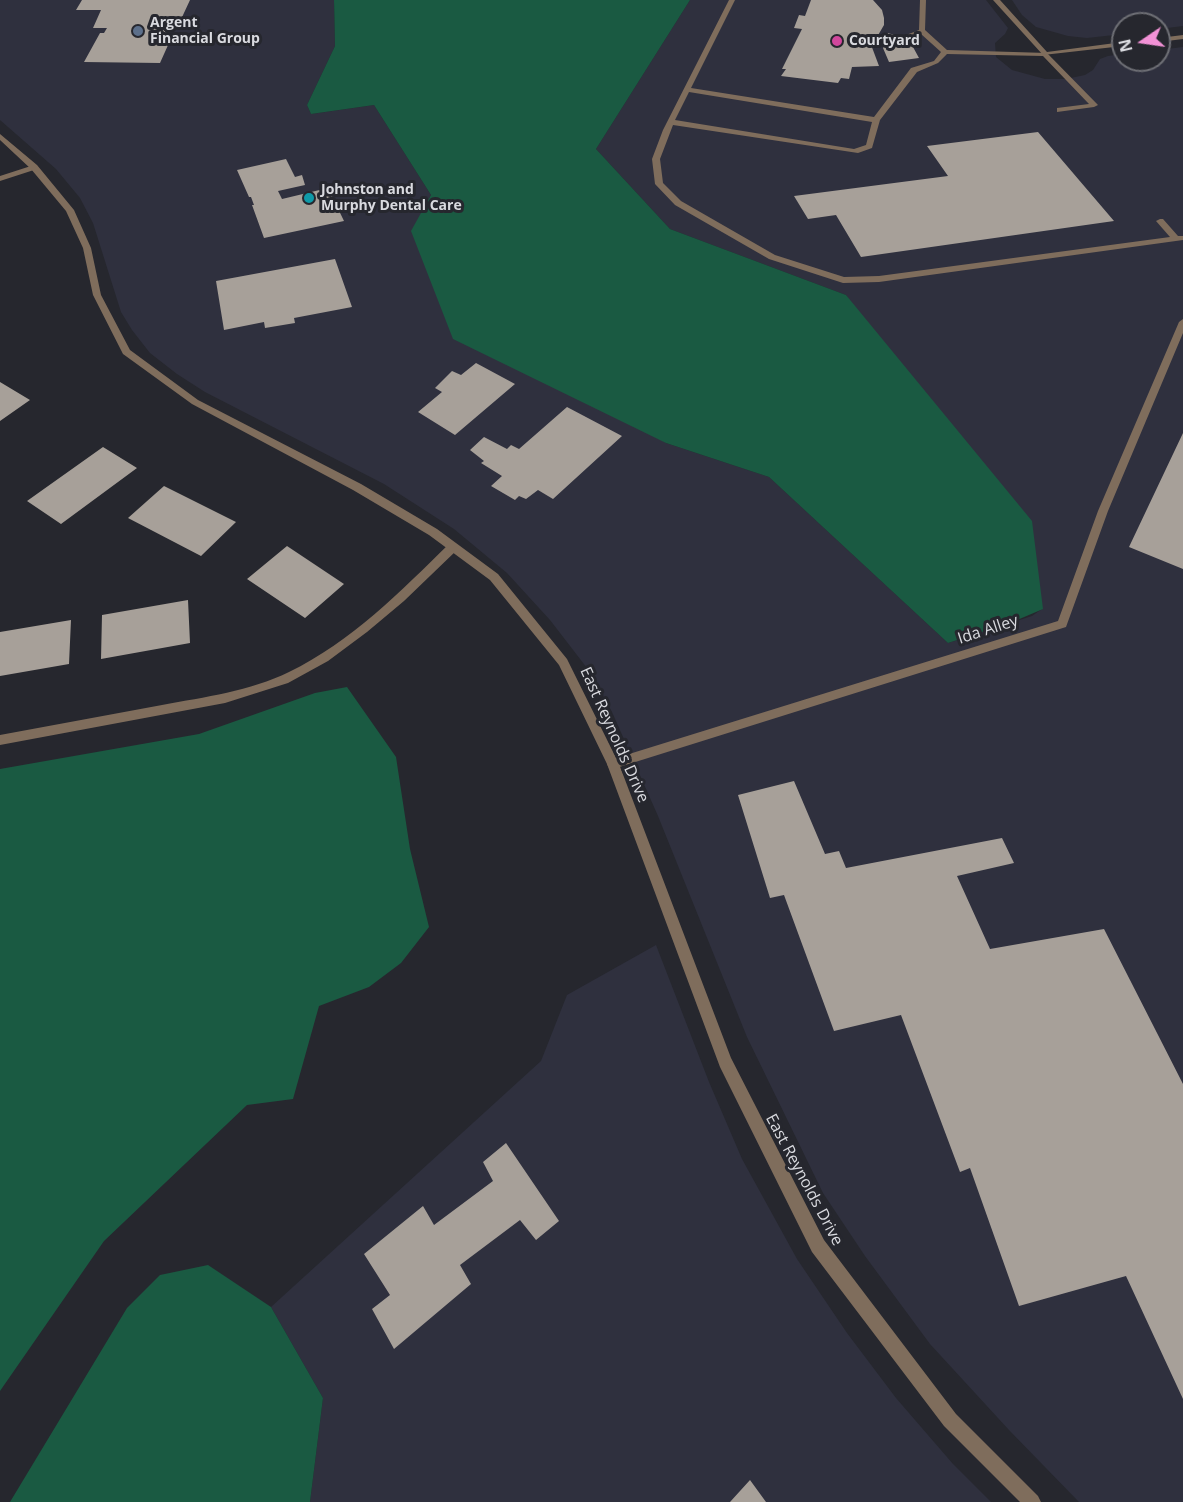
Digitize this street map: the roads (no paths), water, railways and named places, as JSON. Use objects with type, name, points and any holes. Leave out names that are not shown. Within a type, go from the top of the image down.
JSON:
[{"type":"street","points":[[732,0],[671,122],[656,159],[659,184],[678,203],[772,256],[843,280],[879,279],[1179,238]]},
{"type":"street","points":[[923,0],[922,31],[945,52],[1045,54],[1111,46]]},
{"type":"street","points":[[996,0],[1094,105],[1060,110]]},
{"type":"street","points":[[904,37],[922,31]]},
{"type":"street","points":[[671,122],[855,151],[869,146],[876,120],[911,68],[936,62],[945,52]]},
{"type":"street","points":[[688,90],[876,120]]},
{"type":"street","name":"East Reynolds Drive","points":[[0,136],[34,167],[70,210],[87,248],[97,295],[126,352],[195,402],[357,487],[433,532],[494,577],[563,662],[613,764],[724,1062],[818,1246],[950,1420],[1032,1502]]},
{"type":"street","points":[[0,179],[34,167]]},
{"type":"street","points":[[1160,221],[1179,238]]},
{"type":"street","name":"Ida Alley","points":[[613,764],[1062,624],[1103,511],[1183,322]]},
{"type":"street","points":[[0,740],[225,698],[259,689],[302,671],[346,643],[394,604],[453,547]]},
{"type":"place","name":"Argent Financial Group","points":[[138,31]]},
{"type":"place","name":"Courtyard","points":[[837,41]]},
{"type":"place","name":"Johnston and Murphy Dental Care","points":[[309,198]]}]
